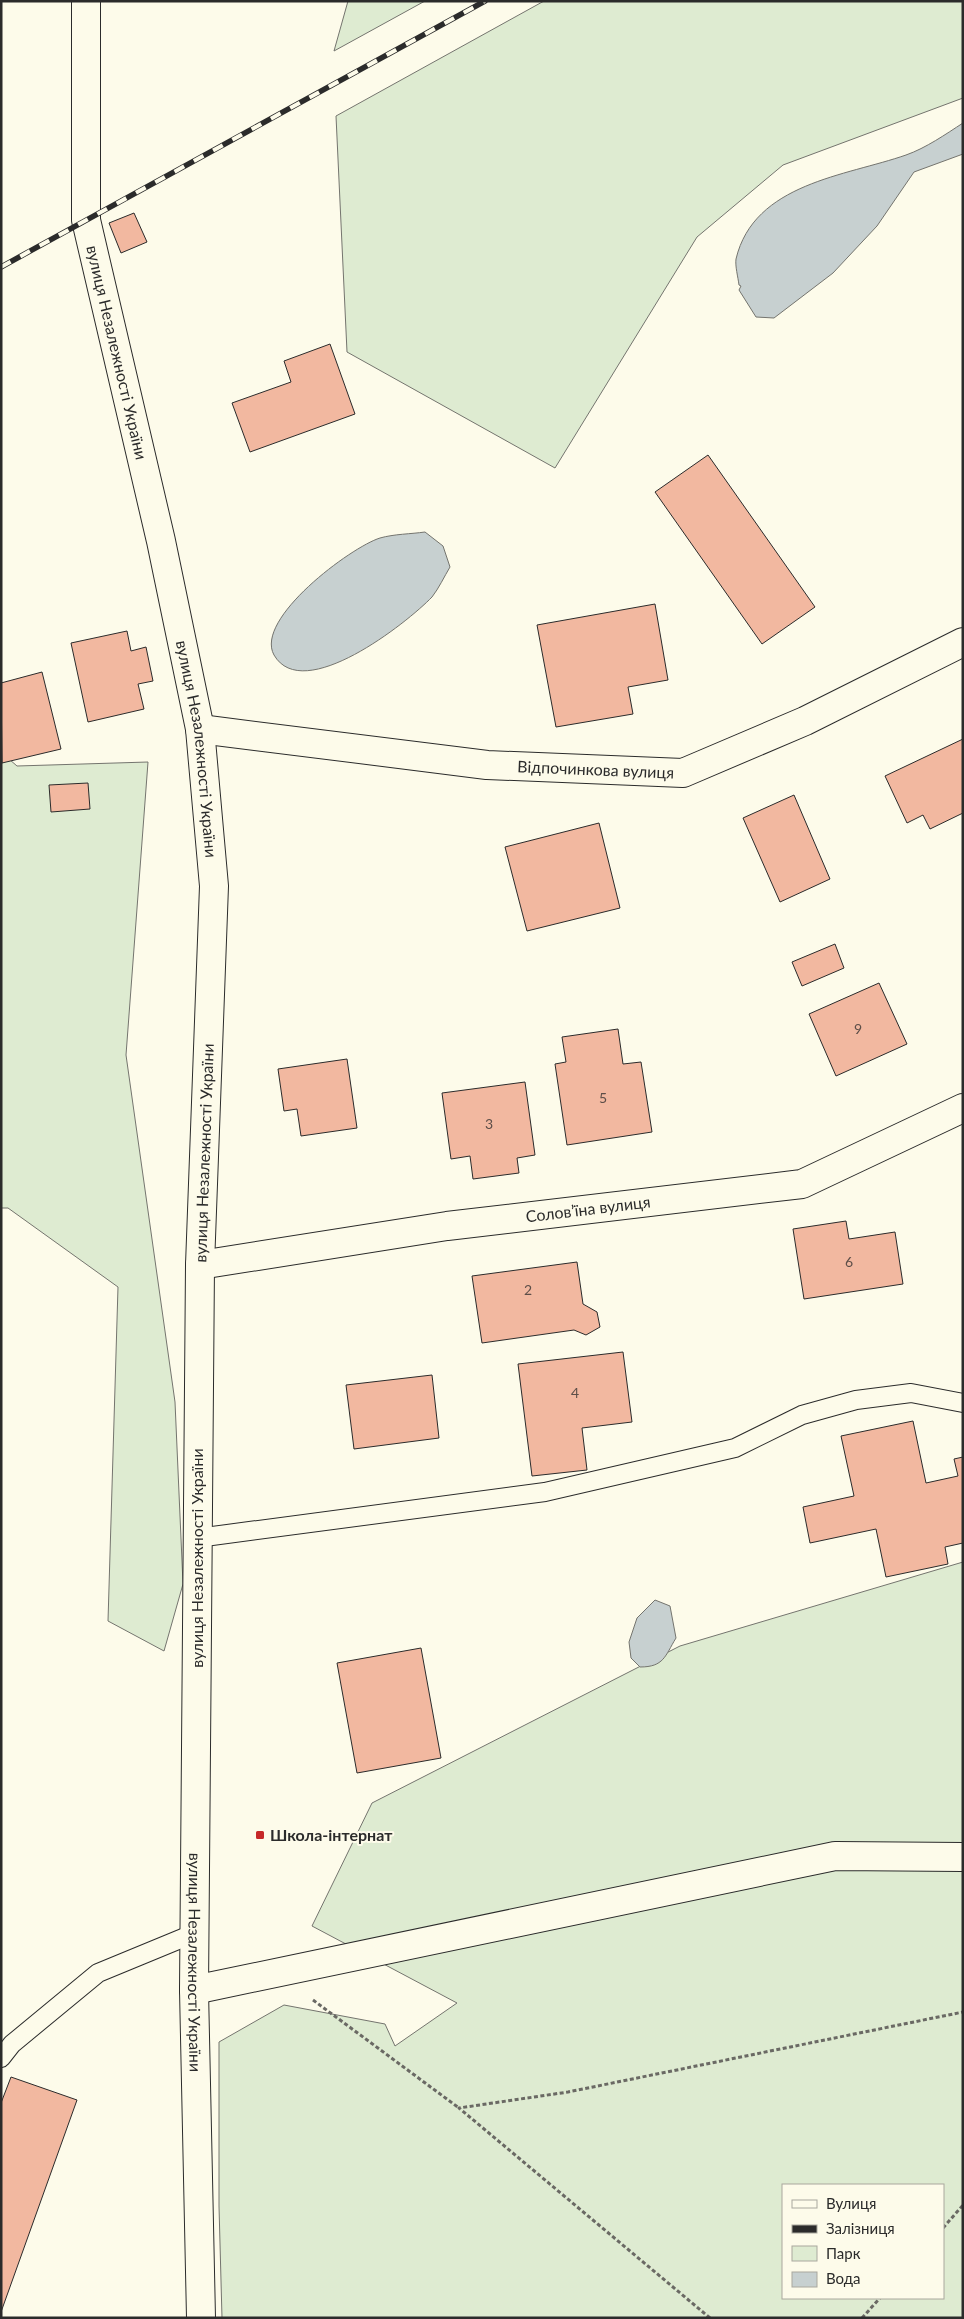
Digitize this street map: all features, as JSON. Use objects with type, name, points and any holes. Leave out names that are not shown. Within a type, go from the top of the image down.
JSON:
[{"type":"street","name":"вулиця Незалежності України","points":[[86,1],[86,220],[161,542],[200,729],[214,886],[200,1265],[194,1990],[201,2318]]},
{"type":"street","name":"Відпочинкова вулиця","points":[[200,729],[487,765],[683,773],[805,721],[963,642]]},
{"type":"street","name":"Соловʼїна вулиця","points":[[200,1265],[447,1226],[802,1184],[963,1108]]},
{"type":"street","points":[[194,1990],[835,1856],[963,1857]]},
{"type":"lane","points":[[198,1538],[545,1492],[735,1448],[802,1415],[856,1400],[911,1393],[963,1403]]},
{"type":"lane","points":[[1,2058],[12,2044],[98,1973],[195,1933]]},
{"type":"path","points":[[277,1974],[459,2108],[710,2318]]},
{"type":"path","points":[[459,2108],[568,2092],[963,2012]]},
{"type":"path","points":[[944,2227],[963,2205]]},
{"type":"path","points":[[862,2318],[879,2299]]},
{"type":"green space","points":[[348,1],[425,1],[334,51]]},
{"type":"green space","points":[[544,1],[963,1],[963,98],[783,165],[697,237],[555,468],[347,352],[336,116]]},
{"type":"green space","points":[[1,752],[17,766],[148,762],[126,1055],[175,1402],[183,1584],[164,1651],[108,1621],[118,1287],[8,1208],[1,1208]]},
{"type":"green space","points":[[963,1562],[963,2318],[222,2318],[219,2206],[219,2042],[284,2005],[385,2024],[395,2046],[457,2003],[312,1926],[372,1803],[680,1646]]},
{"type":"water","points":[[963,123],[963,154],[914,172],[877,226],[833,273],[774,318],[756,317],[739,290],[741,286],[739,285],[736,259],[746,234],[762,214],[782,198],[805,186],[906,155],[921,149]]},
{"type":"water","points":[[425,532],[443,546],[450,567],[432,597],[401,624],[379,640],[354,654],[330,665],[307,671],[288,668],[274,655],[272,640],[278,623],[291,605],[328,569],[366,544],[380,538]]},
{"type":"water","points":[[655,1600],[670,1606],[676,1638],[659,1663],[640,1667],[631,1658],[629,1642],[637,1618]]},
{"type":"building","points":[[134,213],[147,242],[121,253],[109,223]]},
{"type":"building","points":[[330,344],[355,414],[250,452],[232,403],[291,382],[284,361]]},
{"type":"building","points":[[708,455],[815,607],[762,644],[655,492]]},
{"type":"building","points":[[655,604],[668,680],[628,687],[633,714],[556,727],[537,625]]},
{"type":"building","points":[[127,631],[131,651],[146,647],[153,681],[138,684],[144,709],[88,722],[71,643]]},
{"type":"building","points":[[42,672],[61,749],[2,763],[1,683]]},
{"type":"building","points":[[963,739],[963,813],[930,829],[923,815],[907,823],[885,776]]},
{"type":"building","points":[[88,783],[90,809],[51,812],[49,785]]},
{"type":"building","points":[[794,795],[830,879],[780,902],[743,818]]},
{"type":"building","points":[[599,823],[620,908],[527,931],[505,847]]},
{"type":"building","points":[[835,944],[844,968],[802,986],[792,962]]},
{"type":"building","points":[[879,983],[907,1044],[836,1076],[809,1014]]},
{"type":"building","points":[[618,1029],[623,1064],[641,1062],[652,1132],[567,1145],[555,1064],[566,1062],[562,1037]]},
{"type":"building","points":[[347,1059],[357,1128],[301,1136],[297,1109],[284,1111],[278,1069]]},
{"type":"building","points":[[525,1082],[535,1155],[517,1158],[519,1173],[473,1179],[470,1156],[451,1159],[442,1093]]},
{"type":"building","points":[[846,1221],[849,1239],[895,1232],[903,1284],[804,1299],[793,1229]]},
{"type":"building","points":[[577,1262],[583,1304],[597,1312],[600,1327],[586,1335],[574,1330],[482,1343],[472,1276]]},
{"type":"building","points":[[623,1352],[632,1422],[582,1428],[587,1470],[532,1476],[518,1364]]},
{"type":"building","points":[[432,1375],[439,1438],[354,1449],[346,1385]]},
{"type":"building","points":[[913,1421],[926,1483],[958,1476],[954,1459],[963,1457],[963,1543],[945,1547],[948,1564],[886,1577],[876,1529],[810,1543],[803,1507],[854,1496],[841,1436]]},
{"type":"building","points":[[421,1648],[441,1758],[357,1773],[337,1663]]},
{"type":"building","points":[[11,2077],[77,2100],[1,2312],[1,2103]]},
{"type":"railway","points":[[1,267],[485,1]]},
{"type":"place","name":"Школа-інтернат","points":[[260,1835]]}]
